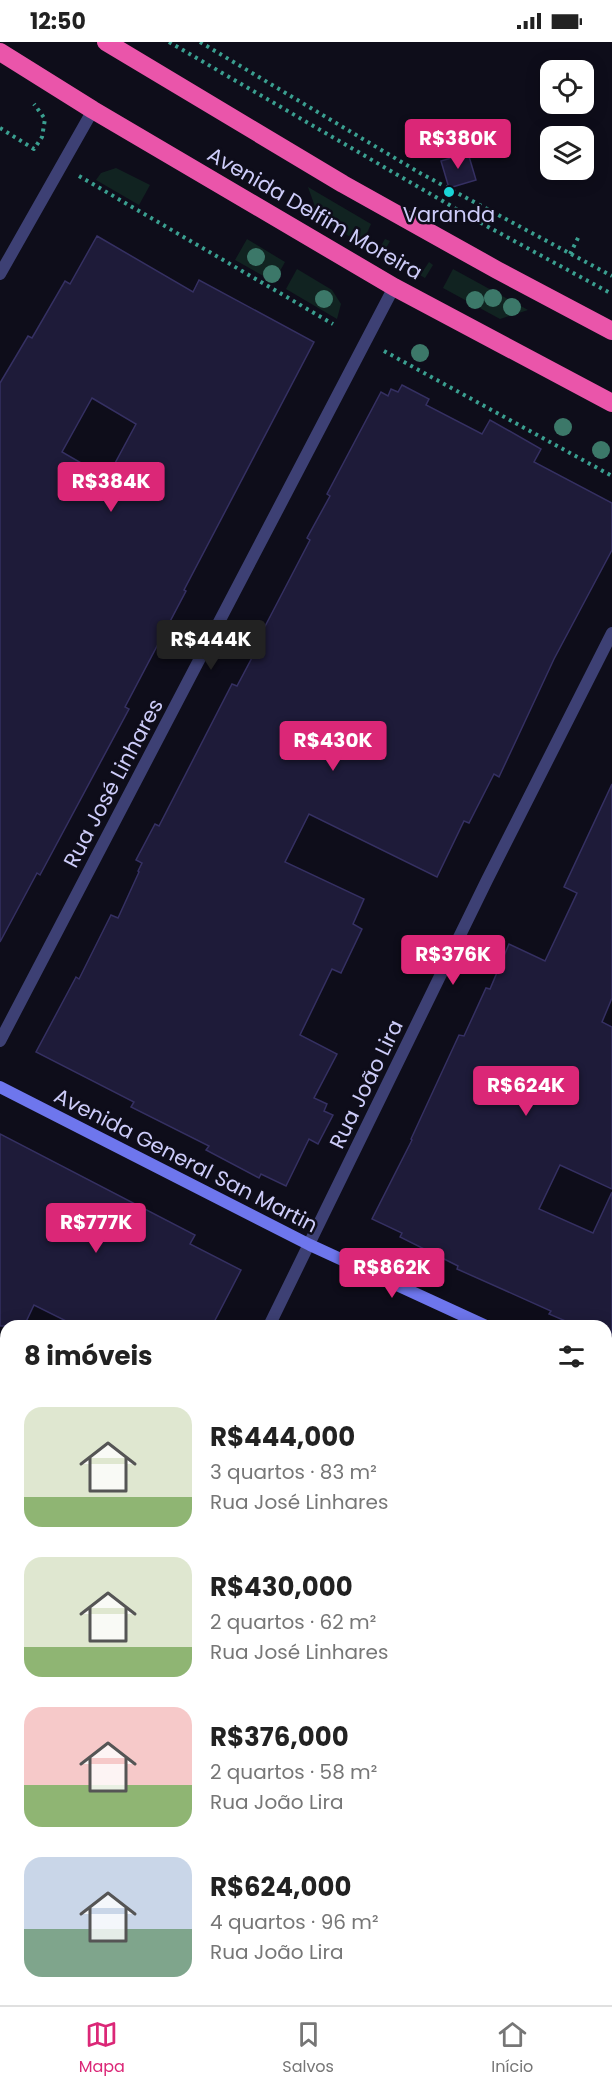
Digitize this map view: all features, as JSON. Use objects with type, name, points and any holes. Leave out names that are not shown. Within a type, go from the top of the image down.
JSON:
[{"type":"highway","name":"Avenida Delfim Moreira","points":[[106,42],[343,184],[612,331]]},
{"type":"highway","name":"Avenida Delfim Moreira","points":[[0,52],[93,110],[394,286],[612,403]]},
{"type":"main road","name":"Avenida General San Martin","points":[[0,1087],[310,1245],[473,1320]]},
{"type":"street","points":[[0,274],[93,110]]},
{"type":"street","name":"Rua José Linhares","points":[[0,1041],[394,286]]},
{"type":"street","name":"Rua João Lira","points":[[272,1320],[487,880],[612,633]]},
{"type":"path","points":[[169,42],[470,217],[612,294]]},
{"type":"path","points":[[200,42],[420,173],[612,276]]},
{"type":"path","points":[[0,128],[34,149],[42,137],[45,119],[34,104],[25,99]]},
{"type":"path","points":[[78,175],[333,324]]},
{"type":"path","points":[[570,254],[580,234]]},
{"type":"path","points":[[384,351],[612,476]]},
{"type":"green space","points":[[116,168],[150,185],[139,205],[96,180],[101,173]]},
{"type":"green space","points":[[308,187],[371,224],[362,244],[319,218]]},
{"type":"green space","points":[[247,239],[285,262],[274,282],[235,260]]},
{"type":"green space","points":[[385,239],[390,241],[385,250],[423,271],[429,262],[433,265],[425,278],[378,251]]},
{"type":"green space","points":[[297,269],[332,290],[341,304],[337,319],[286,289]]},
{"type":"green space","points":[[453,269],[528,310],[500,319],[443,288]]},
{"type":"building","points":[[468,153],[476,180],[449,188],[441,161]]},
{"type":"building","points":[[97,236],[193,292],[199,280],[314,342],[125,707],[129,709],[40,875],[37,873],[0,942],[0,383],[28,336],[32,338],[65,281],[70,284]],"holes":[[[92,398],[136,424],[107,478],[62,452]]]},
{"type":"building","points":[[402,385],[429,399],[426,405],[482,434],[490,420],[541,449],[534,462],[612,503],[612,550],[554,659],[499,777],[494,774],[469,823],[464,821],[437,877],[309,814],[285,862],[364,899],[353,924],[362,929],[341,973],[332,969],[300,1035],[337,1054],[314,1098],[327,1104],[324,1111],[333,1115],[318,1144],[309,1139],[286,1186],[261,1174],[259,1178],[206,1150],[209,1146],[131,1107],[134,1102],[36,1052],[76,977],[79,979],[111,915],[118,918],[142,863],[136,860],[155,824],[159,826],[232,684],[237,686],[264,635],[261,634],[330,496],[327,494],[381,392],[388,396],[391,389],[398,392]]},
{"type":"building","points":[[612,784],[612,998],[602,1022],[612,1027],[612,1189],[560,1165],[539,1209],[593,1233],[612,1192],[612,1320],[563,1320],[549,1314],[551,1311],[457,1269],[458,1266],[400,1237],[402,1233],[372,1219],[412,1140],[459,1035],[464,1036],[486,988],[490,989],[509,944],[545,961],[577,893],[564,887]]},
{"type":"building","points":[[0,1134],[195,1235],[190,1244],[241,1270],[215,1320],[64,1320],[34,1305],[27,1320],[0,1320]]},
{"type":"place","name":"Varanda","points":[[449,192]]}]
